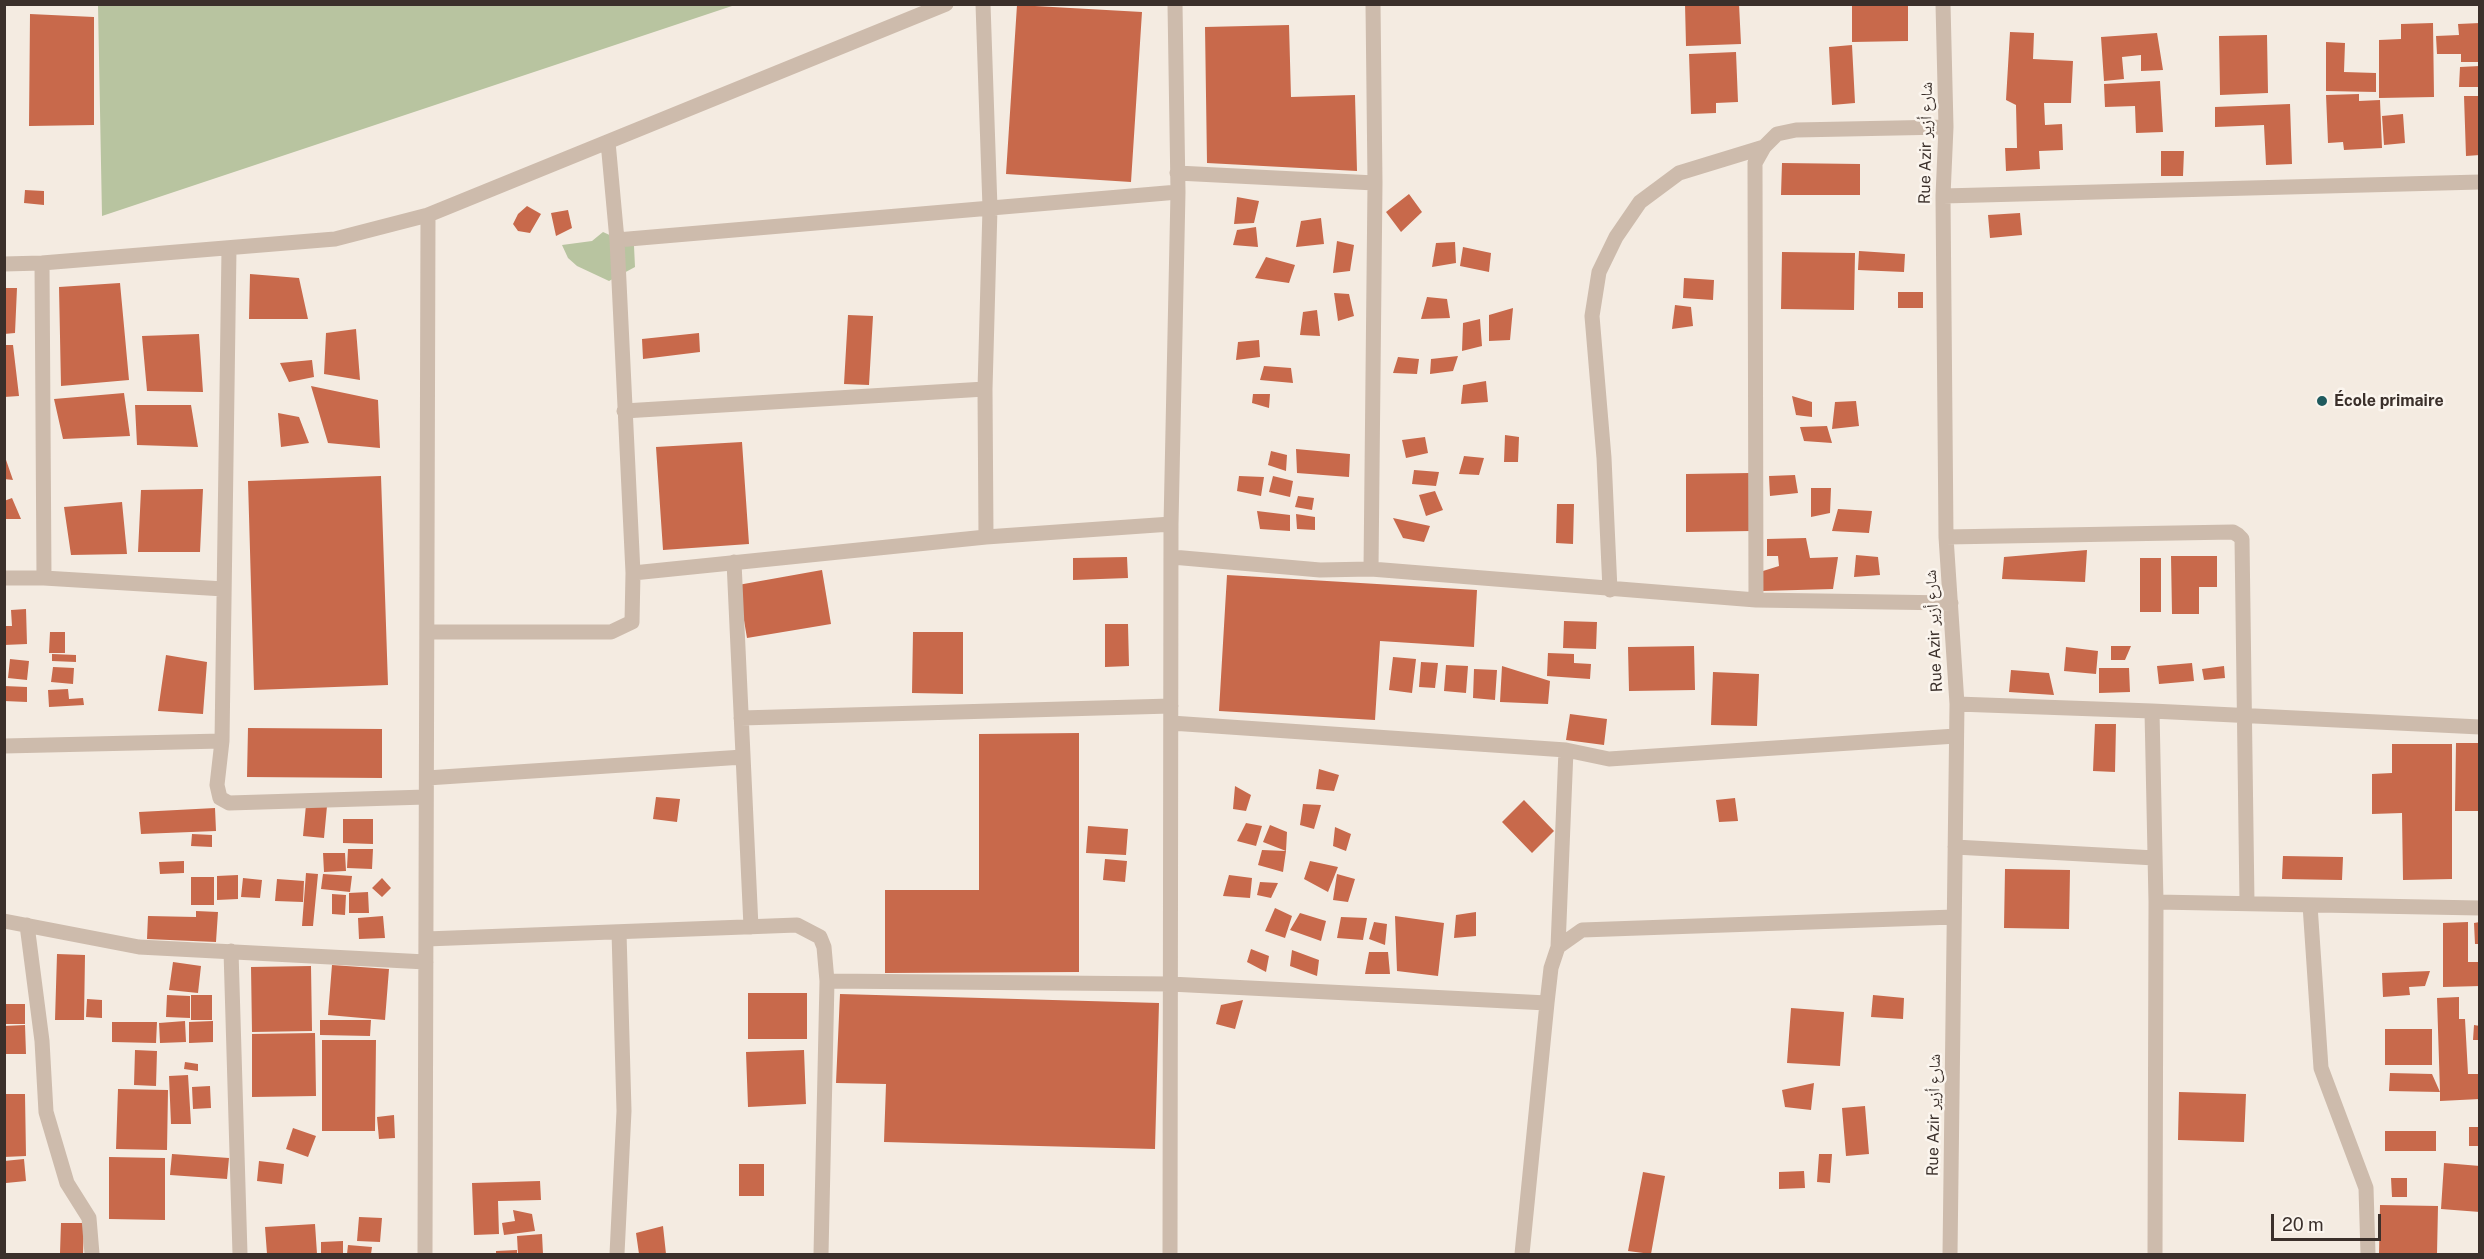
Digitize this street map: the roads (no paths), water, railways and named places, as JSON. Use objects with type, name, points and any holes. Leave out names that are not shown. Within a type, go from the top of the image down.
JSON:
[{"type":"street","points":[[4,264],[229,249],[335,239],[428,215],[946,4]]},
{"type":"street","points":[[983,4],[990,208],[985,389],[986,537]]},
{"type":"street","points":[[1170,1254],[1172,524],[1178,192],[1176,4]]},
{"type":"street","points":[[1371,569],[1375,183],[1373,4]]},
{"type":"street","name":"Rue Azir شارع أزير","points":[[1943,4],[1946,127],[1943,196],[1946,537],[1957,704],[1950,1254]]},
{"type":"street","points":[[1756,600],[1755,163],[1764,147],[1776,134],[1796,130],[1946,127]]},
{"type":"street","points":[[427,632],[611,632],[632,622],[633,573],[617,240],[608,142]]},
{"type":"street","points":[[1610,590],[1604,458],[1592,315],[1599,272],[1616,237],[1640,202],[1679,173],[1764,147]]},
{"type":"street","points":[[1178,174],[1375,183]]},
{"type":"street","points":[[1943,196],[2480,182]]},
{"type":"street","points":[[617,240],[1178,192]]},
{"type":"street","points":[[425,1254],[428,215]]},
{"type":"street","points":[[229,249],[222,741],[217,785],[220,798],[229,803],[426,797]]},
{"type":"street","points":[[42,263],[45,578]]},
{"type":"street","points":[[624,411],[985,389]]},
{"type":"street","points":[[633,573],[986,537],[1172,524]]},
{"type":"street","points":[[1946,537],[2233,532],[2242,539],[2247,903]]},
{"type":"street","points":[[1172,557],[1320,570],[1371,569],[1756,600],[1951,603]]},
{"type":"street","points":[[734,562],[751,927]]},
{"type":"street","points":[[4,578],[45,578],[225,589]]},
{"type":"street","points":[[1957,704],[2480,727]]},
{"type":"street","points":[[741,718],[1171,706]]},
{"type":"street","points":[[2152,711],[2156,902],[2155,1254]]},
{"type":"street","points":[[1171,723],[1566,750],[1610,759],[1956,736]]},
{"type":"street","points":[[4,746],[222,741]]},
{"type":"street","points":[[1522,1254],[1551,968],[1558,947],[1566,750]]},
{"type":"street","points":[[427,778],[743,757]]},
{"type":"street","points":[[1955,847],[2155,858]]},
{"type":"street","points":[[2156,902],[2480,908]]},
{"type":"street","points":[[2310,904],[2322,1068],[2366,1188],[2368,1254]]},
{"type":"street","points":[[1558,947],[1582,930],[1954,917]]},
{"type":"street","points":[[4,921],[138,947],[426,962]]},
{"type":"street","points":[[27,925],[42,1041],[46,1112],[67,1183],[89,1218],[92,1254]]},
{"type":"street","points":[[426,939],[797,925],[820,937],[824,947],[827,981],[821,1254]]},
{"type":"street","points":[[617,1254],[624,1111],[619,932]]},
{"type":"street","points":[[231,951],[240,1254]]},
{"type":"street","points":[[827,981],[1170,984],[1547,1003]]},
{"type":"place","name":"École primaire","points":[[2322,401]]}]
